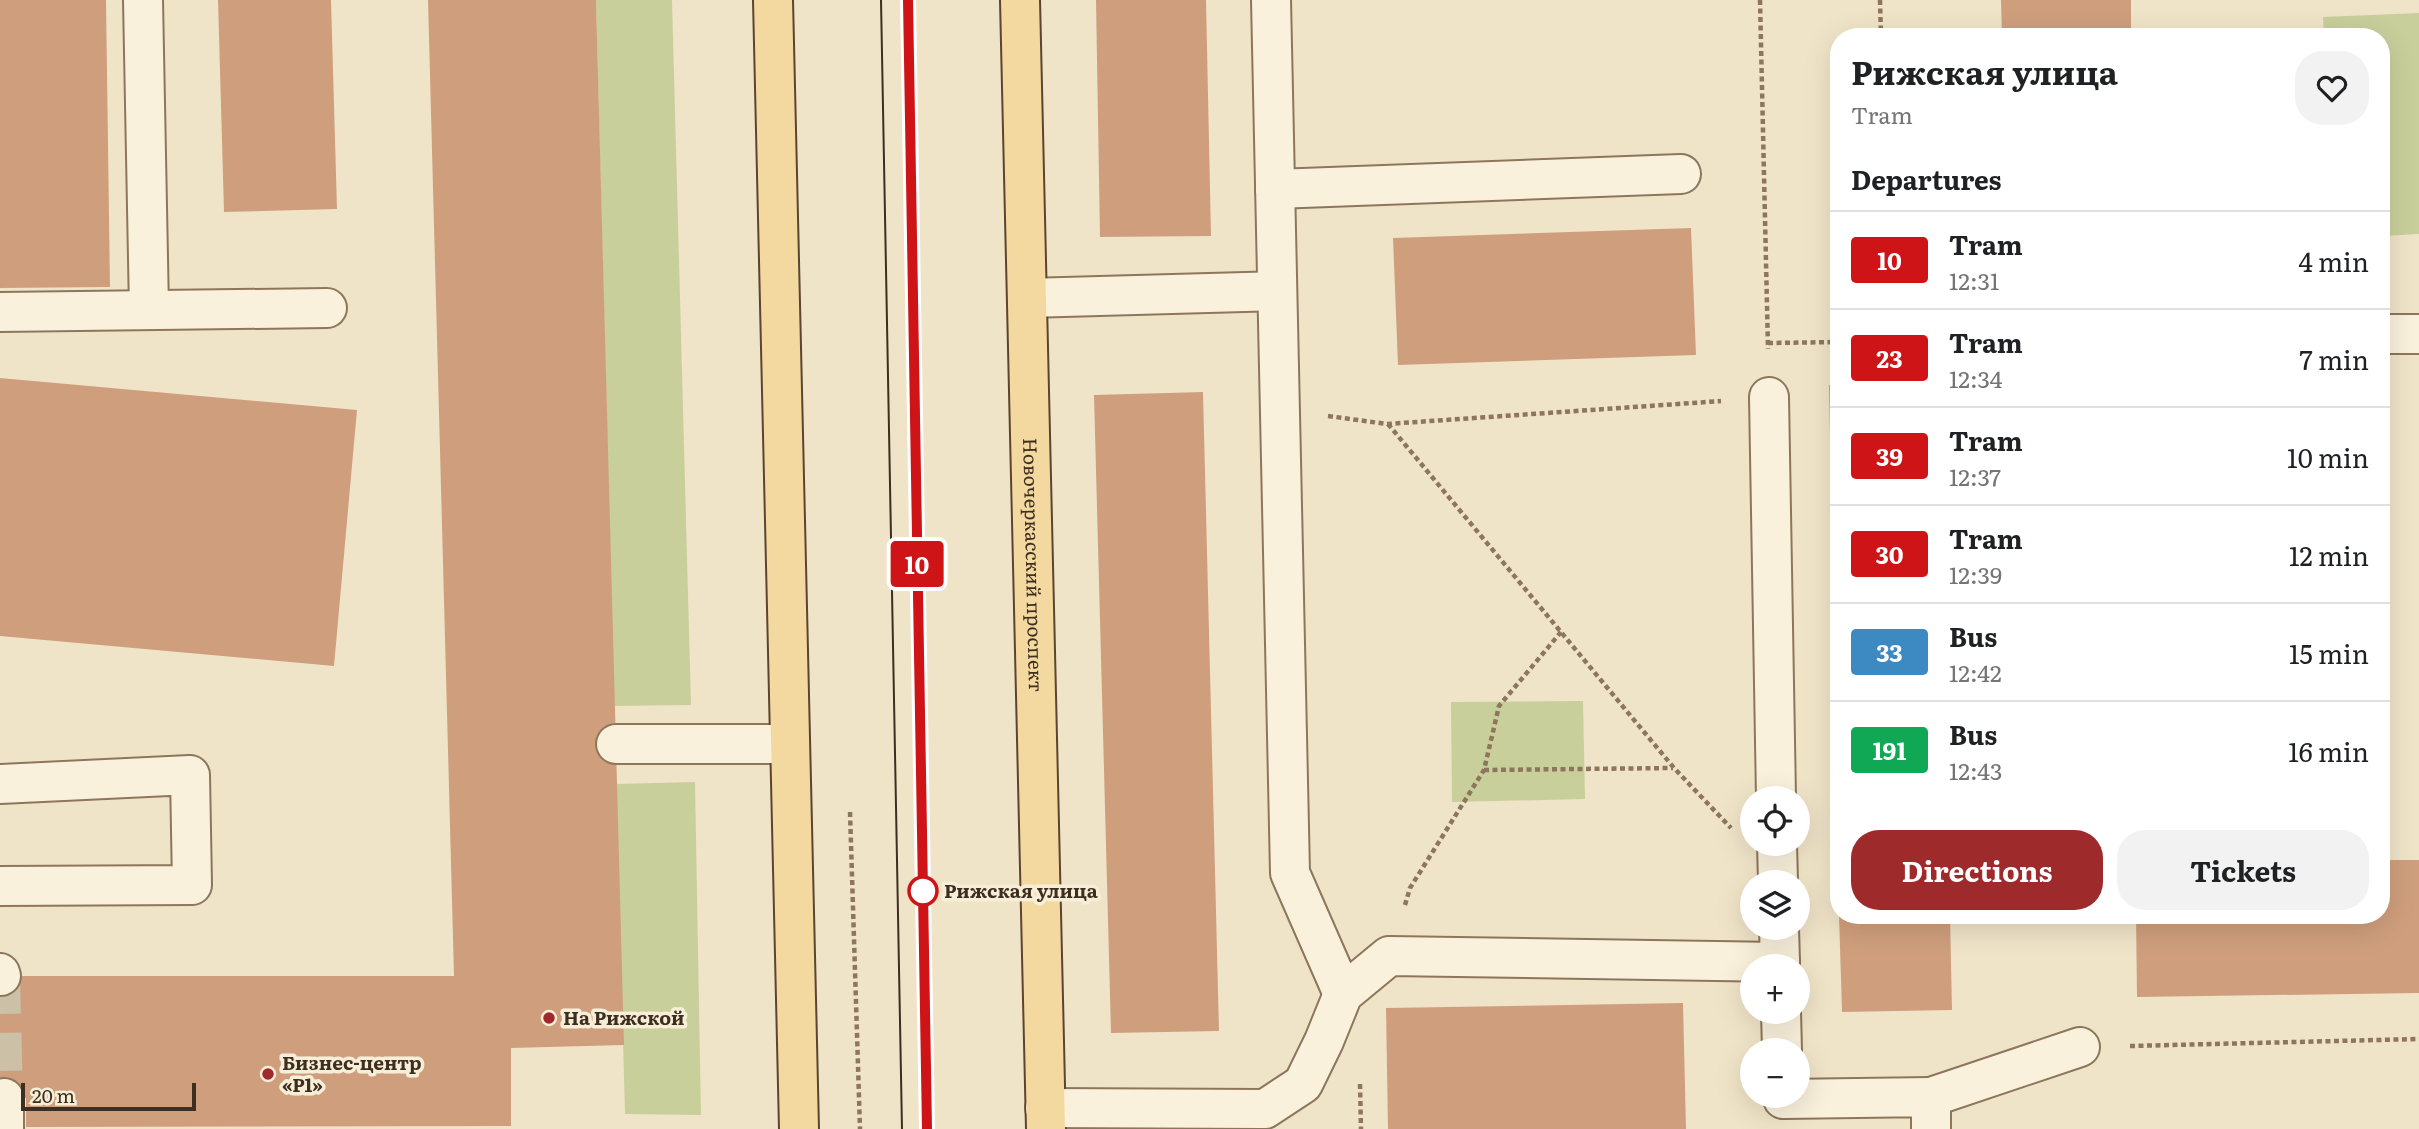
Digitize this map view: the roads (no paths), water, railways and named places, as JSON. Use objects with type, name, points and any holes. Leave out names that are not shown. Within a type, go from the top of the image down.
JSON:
[{"type":"main road","points":[[773,0],[799,1129]]},
{"type":"main road","name":"Новочеркасский проспект","points":[[1020,0],[1046,1119]]},
{"type":"lane","points":[[144,0],[149,310]]},
{"type":"lane","points":[[1271,0],[1290,873],[1343,994]]},
{"type":"lane","points":[[1275,189],[1681,174]]},
{"type":"lane","points":[[1027,298],[1277,291]]},
{"type":"lane","points":[[0,312],[327,308]]},
{"type":"lane","points":[[2390,334],[2419,334]]},
{"type":"lane","points":[[1769,397],[1776,786]]},
{"type":"lane","points":[[615,744],[790,744]]},
{"type":"lane","points":[[0,784],[190,775],[192,885],[0,886]]},
{"type":"lane","points":[[1046,1119],[1193,1119],[1265,1109],[1303,1084],[1325,1041],[1343,994],[1389,956],[1780,952]]},
{"type":"lane","points":[[1810,1102],[1931,1113],[2080,1047]]},
{"type":"tunnel","points":[[1,976],[4,1098]]},
{"type":"tram line","points":[[881,0],[902,1129]]},
{"type":"tram line","points":[[908,0],[927,1129]]},
{"type":"tram line","name":"10","points":[[908,0],[927,1129]]},
{"type":"place","name":"Рижская улица","points":[[923,891]]},
{"type":"place","name":"На Рижской","points":[[549,1018]]},
{"type":"place","name":"Бизнес-центр «Р1»","points":[[268,1074]]}]
